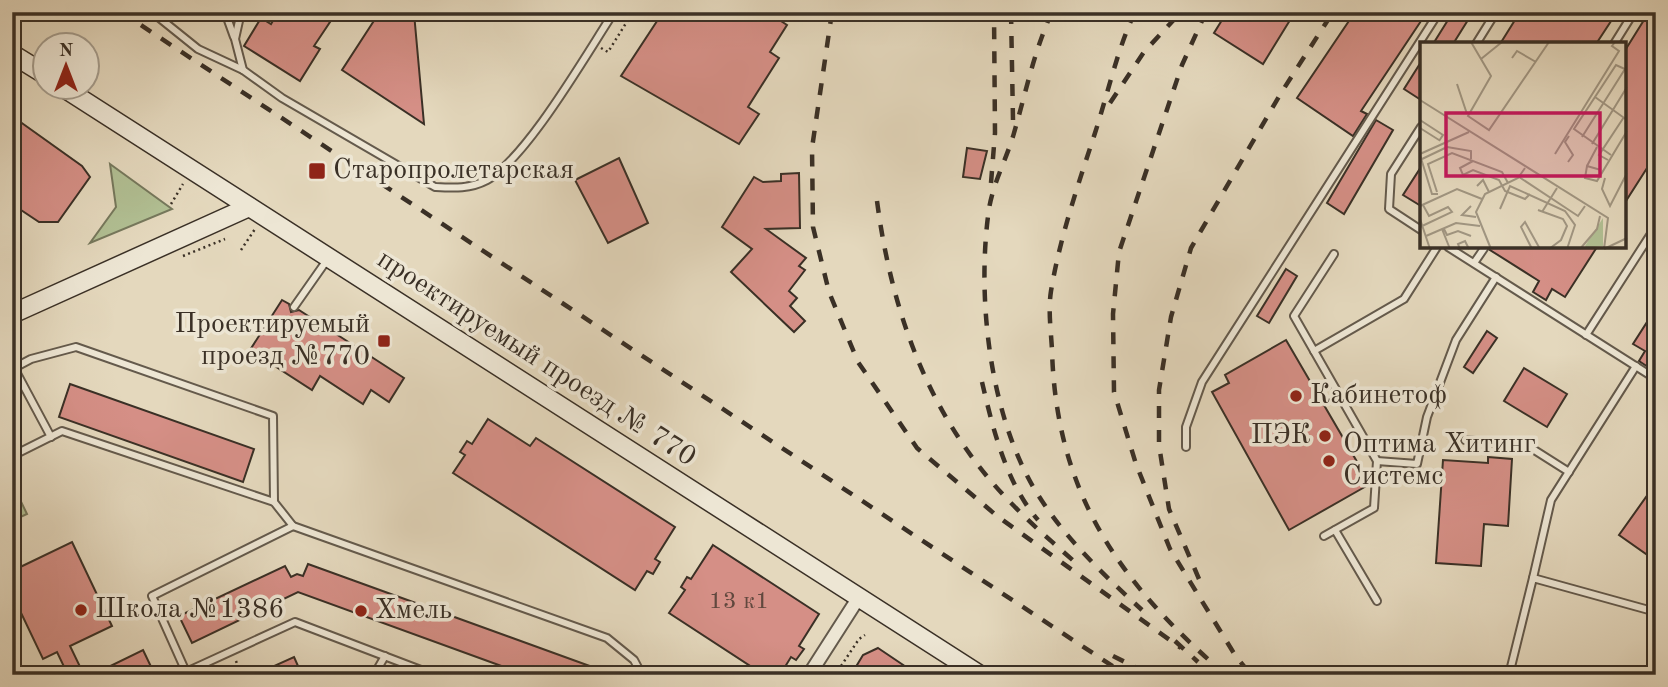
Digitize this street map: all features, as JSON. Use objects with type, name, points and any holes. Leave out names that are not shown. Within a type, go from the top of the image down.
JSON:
[{"type":"street","points":[[12,54],[32,66]]},
{"type":"street","name":"проектируемый проезд № 770","points":[[86,102],[979,675]]},
{"type":"street","points":[[12,314],[249,207]]},
{"type":"street","points":[[809,675],[859,597]]},
{"type":"lane","points":[[152,12],[198,49],[243,70],[282,98],[424,181],[435,187],[464,189],[488,180],[512,160],[557,100],[614,12]]},
{"type":"lane","points":[[225,12],[243,70]]},
{"type":"lane","points":[[235,39],[241,12]]},
{"type":"lane","points":[[1186,447],[1186,427],[1202,382],[1439,12]]},
{"type":"lane","points":[[1477,42],[1496,12]]},
{"type":"lane","points":[[1615,42],[1634,12]]},
{"type":"lane","points":[[1420,129],[1391,174],[1389,209],[1420,229]]},
{"type":"lane","points":[[1586,335],[1656,226]]},
{"type":"lane","points":[[1314,351],[1404,299],[1436,248]]},
{"type":"lane","points":[[1450,248],[1656,379]]},
{"type":"lane","points":[[1474,264],[1484,248]]},
{"type":"lane","points":[[1324,536],[1374,508],[1377,461],[1294,316],[1334,254]]},
{"type":"lane","points":[[294,307],[329,258]]},
{"type":"lane","points":[[1377,461],[1418,464],[1427,417],[1456,340],[1496,277]]},
{"type":"lane","points":[[51,437],[13,366],[76,347],[273,416],[274,502]]},
{"type":"lane","points":[[1509,675],[1551,500],[1636,366]]},
{"type":"lane","points":[[12,456],[62,431],[274,502],[293,526],[592,631],[623,649],[642,675]]},
{"type":"lane","points":[[1465,440],[1528,446],[1569,472]]},
{"type":"lane","points":[[293,526],[152,596],[186,672],[295,622],[434,675]]},
{"type":"lane","points":[[1335,530],[1377,601]]},
{"type":"lane","points":[[1532,578],[1656,612]]},
{"type":"lane","points":[[374,675],[385,656]]},
{"type":"lane","points":[[1647,675],[1656,661]]},
{"type":"path","points":[[608,52],[632,12]]},
{"type":"path","points":[[835,675],[852,648],[865,635]]},
{"type":"path","points":[[232,651],[241,675]]},
{"type":"green space","points":[[110,164],[172,209],[90,243],[116,207]]},
{"type":"green space","points":[[12,483],[27,514],[12,521]]},
{"type":"building","points":[[278,12],[314,12],[330,22],[314,46],[320,49],[300,81],[244,46],[261,18],[271,24]]},
{"type":"building","points":[[663,12],[767,12],[787,25],[770,52],[779,58],[748,107],[759,114],[739,144],[621,76]]},
{"type":"building","points":[[1227,12],[1295,12],[1263,64],[1214,33]]},
{"type":"building","points":[[1355,12],[1427,12],[1361,111],[1367,114],[1353,136],[1297,98]]},
{"type":"building","points":[[1453,12],[1473,12],[1454,42],[1434,42]]},
{"type":"building","points":[[1520,12],[1617,12],[1597,42],[1501,42]]},
{"type":"building","points":[[1649,12],[1656,12],[1656,154],[1626,201],[1626,49]]},
{"type":"building","points":[[379,13],[414,13],[424,124],[342,70]]},
{"type":"building","points":[[1420,64],[1420,99],[1404,89]]},
{"type":"building","points":[[12,116],[82,166],[90,177],[58,222],[39,222],[12,204]]},
{"type":"building","points":[[1376,120],[1393,130],[1344,214],[1327,203]]},
{"type":"building","points":[[967,148],[987,151],[980,179],[963,177]]},
{"type":"building","points":[[619,158],[648,223],[608,243],[575,180]]},
{"type":"building","points":[[1420,169],[1420,205],[1403,195]]},
{"type":"building","points":[[799,173],[800,228],[766,229],[806,258],[799,266],[805,270],[789,291],[797,298],[790,306],[805,321],[794,332],[731,272],[752,249],[722,227],[754,177],[763,182],[781,181],[781,174]]},
{"type":"building","points":[[1596,248],[1565,297],[1552,289],[1546,300],[1533,292],[1539,281],[1490,250]]},
{"type":"building","points":[[1286,269],[1297,276],[1269,323],[1257,316]]},
{"type":"building","points":[[282,300],[289,304],[291,312],[299,310],[404,378],[389,402],[371,390],[363,404],[320,376],[312,390],[250,350]]},
{"type":"building","points":[[1656,308],[1656,362],[1651,369],[1639,361],[1645,351],[1633,344]]},
{"type":"building","points":[[1487,331],[1497,338],[1473,373],[1464,367]]},
{"type":"building","points":[[1286,340],[1370,484],[1289,530],[1212,392],[1229,383],[1225,375]]},
{"type":"building","points":[[1524,368],[1567,394],[1547,427],[1504,401]]},
{"type":"building","points":[[70,384],[254,449],[243,482],[59,417]]},
{"type":"building","points":[[488,419],[530,446],[536,438],[675,527],[655,559],[660,562],[653,574],[647,571],[635,590],[453,473],[465,455],[460,452],[467,441],[472,444]]},
{"type":"building","points":[[1488,457],[1512,459],[1508,526],[1484,524],[1481,566],[1436,563],[1443,460],[1488,463]]},
{"type":"building","points":[[1656,483],[1656,561],[1619,535]]},
{"type":"building","points":[[72,542],[112,626],[70,646],[84,675],[68,675],[57,652],[43,659],[12,594],[12,571]]},
{"type":"building","points":[[713,545],[819,614],[799,646],[804,649],[796,660],[791,657],[780,675],[764,675],[669,613],[685,590],[681,587],[687,577],[691,579]]},
{"type":"building","points":[[308,564],[609,675],[526,675],[298,592],[192,643],[179,616],[285,566],[291,577],[297,574],[303,576]]},
{"type":"building","points":[[878,648],[918,675],[851,675],[863,655]]},
{"type":"building","points":[[143,650],[155,675],[92,675]]},
{"type":"building","points":[[294,657],[302,675],[254,675]]},
{"type":"railway","points":[[121,12],[1126,675]]},
{"type":"railway","points":[[832,12],[812,148],[813,227],[829,292],[858,362],[917,448],[997,516],[1181,648]]},
{"type":"railway","points":[[991,183],[995,133],[994,12]]},
{"type":"railway","points":[[1011,12],[1013,120]]},
{"type":"railway","points":[[1052,12],[1035,57],[989,209],[984,282],[991,360],[1010,436],[1024,470],[1042,501],[1076,545],[1142,610]]},
{"type":"railway","points":[[1135,12],[1118,56],[1059,251],[1051,291],[1050,313],[1056,402],[1066,449],[1081,492],[1101,532],[1125,570],[1155,606],[1188,641],[1226,675]]},
{"type":"railway","points":[[1110,103],[1144,52],[1181,12]]},
{"type":"railway","points":[[1206,12],[1182,65],[1119,252],[1113,314],[1114,392],[1136,464],[1170,549],[1235,655],[1251,675]]},
{"type":"railway","points":[[1199,579],[1169,509],[1159,445],[1159,390],[1171,317],[1191,248],[1281,93],[1333,12]]},
{"type":"railway","points":[[877,201],[893,285],[905,326],[938,403],[985,474],[1021,513],[1077,564]]},
{"type":"railway","points":[[982,382],[1002,455],[1017,489],[1038,520]]},
{"type":"railway","points":[[1175,641],[1198,662]]},
{"type":"railway","points":[[1113,656],[1151,675]]},
{"type":"place","name":"Старопролетарская","points":[[317,171]]},
{"type":"place","name":"Проектируемый проезд №770","points":[[384,341]]},
{"type":"place","name":"Кабинетоф","points":[[1296,396]]},
{"type":"place","name":"ПЭК","points":[[1325,436]]},
{"type":"place","name":"Оптима Хитинг Системс","points":[[1329,461]]},
{"type":"place","name":"Школа №1386","points":[[81,610]]},
{"type":"place","name":"Хмель","points":[[361,611]]}]
